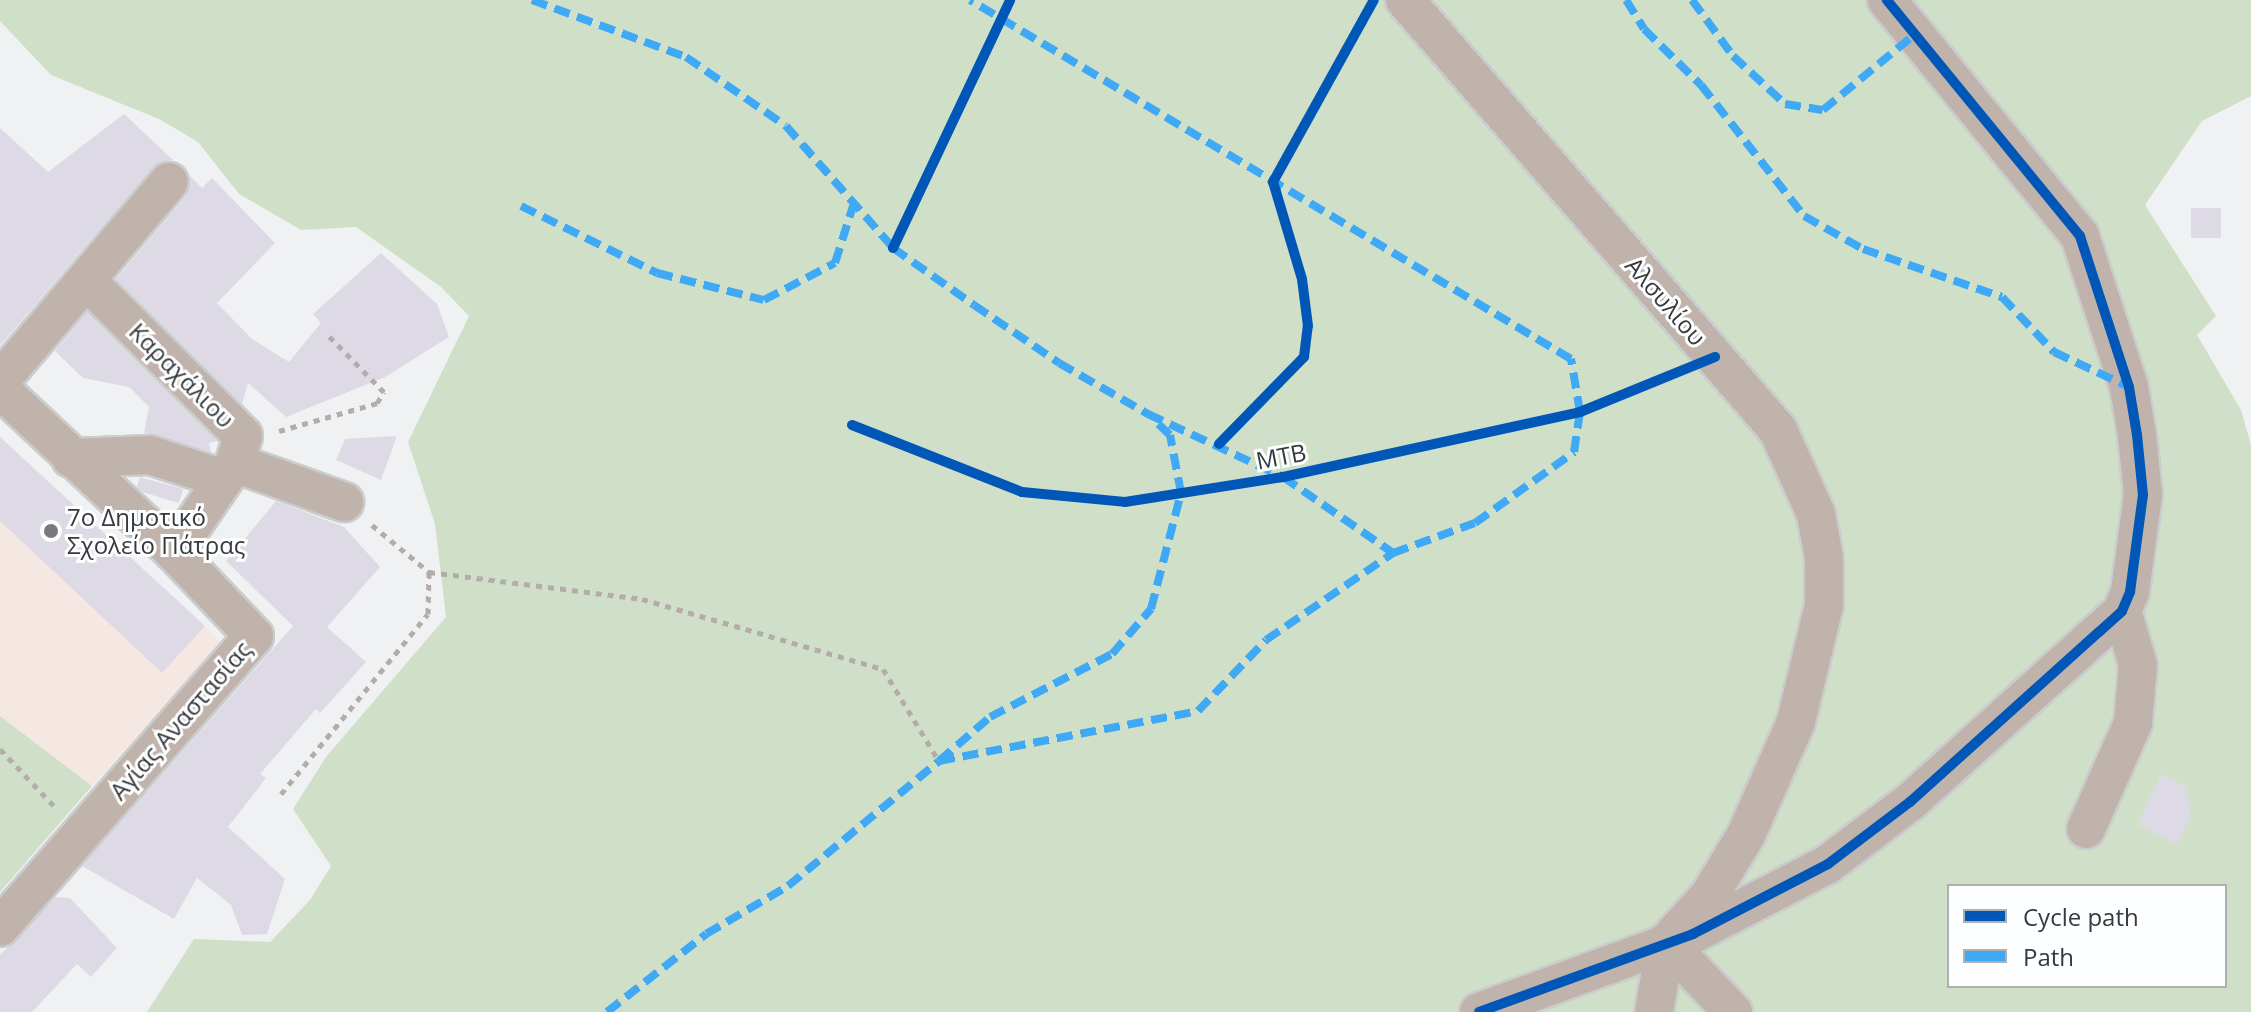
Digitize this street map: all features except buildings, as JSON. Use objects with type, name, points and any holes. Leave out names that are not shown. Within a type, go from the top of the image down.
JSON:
[{"type":"street","name":"Αλσυλίου","points":[[1405,0],[1772,422],[1804,478],[1816,514],[1824,558],[1824,605],[1796,722],[1729,865],[1709,896],[1666,942]]},
{"type":"street","points":[[1479,1012],[1739,913],[1855,846],[2122,611],[2140,544],[2139,452],[2129,387],[2080,236],[1887,0]]},
{"type":"street","points":[[0,381],[169,182]]},
{"type":"street","name":"Καραχάλιου","points":[[86,280],[233,459],[344,502]]},
{"type":"street","name":"Αγίας Αναστασίας","points":[[0,389],[174,552],[254,636],[0,927]]},
{"type":"street","points":[[71,458],[150,455],[233,459],[174,552]]},
{"type":"street","points":[[2086,829],[2125,747],[2136,708],[2136,644],[2122,611]]},
{"type":"street","points":[[1654,1012],[1666,942]]},
{"type":"street","points":[[1666,942],[1733,1012]]},
{"type":"path","points":[[233,459],[274,432],[377,403],[384,392],[327,334]]},
{"type":"path","points":[[344,502],[429,572],[642,599],[883,669],[939,761]]},
{"type":"path","points":[[281,794],[428,614],[429,572]]},
{"type":"path","points":[[0,749],[17,762],[79,836]]},
{"type":"shaded area","name":"7ο Δημοτικό Σχολείο Πάτρας","points":[[0,437],[221,642],[92,786],[0,716]]},
{"type":"green space","points":[[0,0],[2251,0],[2251,96],[2202,121],[2145,205],[2216,316],[2197,335],[2241,410],[2251,445],[2251,1012],[147,1012],[194,939],[270,942],[310,900],[331,866],[293,809],[326,757],[446,617],[435,524],[408,442],[469,316],[441,287],[356,227],[301,230],[239,194],[198,142],[159,119],[51,75],[0,21]]},
{"type":"green space","points":[[0,716],[92,786],[0,892]]},
{"type":"marked path","points":[[532,0],[686,57],[786,126],[893,248],[974,305],[1059,363],[1148,414],[1283,477],[1393,553]]},
{"type":"marked path","points":[[607,1012],[706,934],[788,886],[939,761],[1198,711],[1266,640],[1393,553],[1475,523],[1574,452],[1580,412],[1571,359],[970,0]]},
{"type":"marked path","points":[[1626,0],[1644,29],[1701,85],[1804,216],[1863,249],[2002,297],[2054,352],[2129,387]]},
{"type":"marked path","points":[[1692,0],[1733,56],[1785,104],[1823,110],[1914,35]]},
{"type":"marked path","points":[[521,206],[657,273],[764,300],[835,263],[853,206]]},
{"type":"marked path","points":[[939,761],[990,717],[1112,654],[1151,609],[1181,493],[1170,435],[1155,421]]},
{"type":"cycle path","points":[[893,248],[1010,0]]},
{"type":"cycle path","points":[[1219,444],[1304,357],[1308,326],[1302,279],[1273,182],[1374,0]]},
{"type":"cycle path","points":[[1479,1012],[1693,934],[1828,864],[1910,802],[2099,632],[2122,611],[2130,592],[2143,495],[2137,435],[2129,387],[2080,236],[1887,0]]},
{"type":"cycle path","name":"MTB","points":[[852,425],[1022,492],[1125,502],[1283,477],[1580,412],[1715,357]]},
{"type":"place","name":"7ο Δημοτικό Σχολείο Πάτρας","points":[[51,531]]}]
